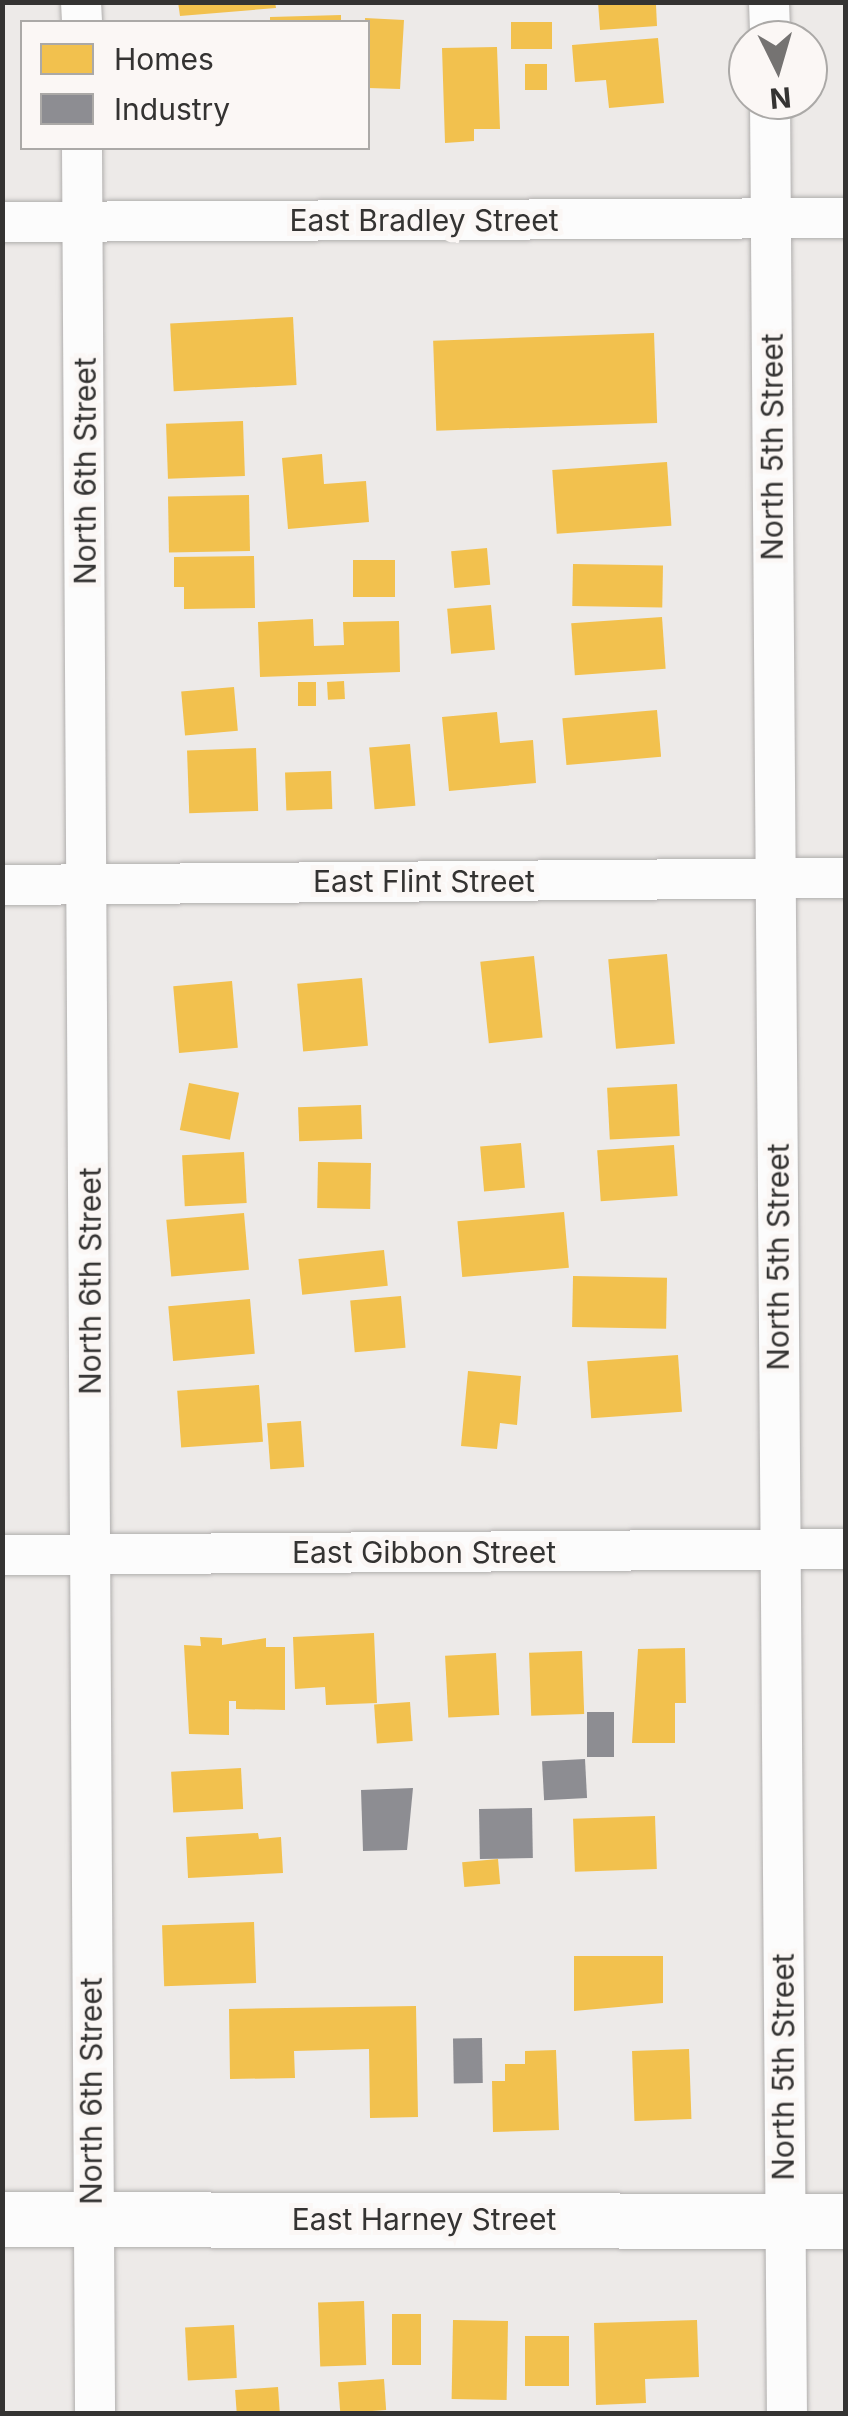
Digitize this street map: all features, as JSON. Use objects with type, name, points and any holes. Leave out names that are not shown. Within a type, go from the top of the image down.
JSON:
[{"type":"main road","name":"East Harney Street","points":[[2,2219],[846,2221]]},
{"type":"street","name":"North 5th Street","points":[[770,120],[787,2414]]},
{"type":"street","name":"North 6th Street","points":[[82,150],[92,1554],[91,2218],[96,2414]]},
{"type":"street","name":"East Bradley Street","points":[[2,222],[846,218]]},
{"type":"street","name":"East Flint Street","points":[[2,885],[846,878]]},
{"type":"street","name":"East Gibbon Street","points":[[2,1555],[846,1549]]},
{"type":"building: Homes","points":[[178,2],[275,2],[276,8],[180,16]]},
{"type":"building: Homes","points":[[598,2],[656,5],[657,26],[600,30]]},
{"type":"building: Homes","points":[[341,15],[341,20],[270,20]]},
{"type":"building: Homes","points":[[365,18],[404,20],[400,89],[370,88],[370,20]]},
{"type":"building: Homes","points":[[511,22],[552,22],[552,49],[511,49]]},
{"type":"building: Homes","points":[[658,38],[664,103],[609,108],[606,80],[575,82],[572,45]]},
{"type":"building: Homes","points":[[497,47],[500,129],[474,129],[474,141],[445,143],[442,48]]},
{"type":"building: Homes","points":[[525,64],[547,64],[547,90],[525,90]]},
{"type":"building: Homes","points":[[293,317],[297,385],[174,391],[170,323]]},
{"type":"building: Homes","points":[[654,333],[657,423],[436,431],[433,341]]},
{"type":"building: Homes","points":[[243,421],[245,476],[168,479],[166,424]]},
{"type":"building: Homes","points":[[322,454],[324,484],[366,481],[369,522],[288,529],[282,458]]},
{"type":"building: Homes","points":[[667,462],[671,526],[557,534],[552,470]]},
{"type":"building: Homes","points":[[249,495],[250,551],[169,552],[168,496]]},
{"type":"building: Homes","points":[[487,548],[490,585],[454,588],[451,551]]},
{"type":"building: Homes","points":[[254,556],[255,608],[184,609],[184,587],[174,587],[174,557]]},
{"type":"building: Homes","points":[[353,560],[395,560],[395,597],[353,597]]},
{"type":"building: Homes","points":[[573,564],[663,566],[662,608],[572,606]]},
{"type":"building: Homes","points":[[491,605],[495,650],[451,654],[447,609]]},
{"type":"building: Homes","points":[[662,617],[666,669],[575,675],[571,623]]},
{"type":"building: Homes","points":[[313,619],[314,646],[344,645],[343,622],[399,621],[400,672],[260,677],[258,622]]},
{"type":"building: Homes","points":[[344,681],[345,699],[328,700],[327,682]]},
{"type":"building: Homes","points":[[298,682],[316,682],[316,706],[298,706]]},
{"type":"building: Homes","points":[[234,687],[238,731],[185,735],[181,692]]},
{"type":"building: Homes","points":[[657,710],[661,757],[566,765],[562,718]]},
{"type":"building: Homes","points":[[497,712],[500,743],[533,740],[536,783],[449,791],[442,717]]},
{"type":"building: Homes","points":[[410,744],[415,806],[375,809],[369,748]]},
{"type":"building: Homes","points":[[256,748],[258,811],[189,813],[187,750]]},
{"type":"building: Homes","points":[[331,771],[332,809],[286,811],[285,773]]},
{"type":"building: Homes","points":[[667,954],[675,1044],[616,1049],[608,959]]},
{"type":"building: Homes","points":[[534,956],[543,1038],[489,1043],[480,962]]},
{"type":"building: Homes","points":[[362,978],[368,1046],[303,1051],[297,984]]},
{"type":"building: Homes","points":[[232,981],[238,1048],[179,1053],[173,986]]},
{"type":"building: Homes","points":[[189,1083],[239,1093],[230,1140],[180,1130]]},
{"type":"building: Homes","points":[[677,1084],[680,1136],[610,1140],[607,1088]]},
{"type":"building: Homes","points":[[361,1105],[362,1139],[299,1141],[298,1107]]},
{"type":"building: Homes","points":[[521,1143],[525,1188],[484,1191],[480,1147]]},
{"type":"building: Homes","points":[[674,1145],[678,1196],[601,1201],[597,1150]]},
{"type":"building: Homes","points":[[244,1152],[247,1203],[185,1206],[182,1155]]},
{"type":"building: Homes","points":[[318,1162],[371,1163],[370,1209],[317,1208]]},
{"type":"building: Homes","points":[[564,1212],[569,1268],[462,1277],[457,1221]]},
{"type":"building: Homes","points":[[244,1213],[249,1270],[171,1277],[166,1220]]},
{"type":"building: Homes","points":[[384,1250],[388,1286],[302,1295],[298,1259]]},
{"type":"building: Homes","points":[[573,1276],[667,1278],[666,1329],[572,1327]]},
{"type":"building: Homes","points":[[401,1296],[406,1348],[355,1352],[350,1300]]},
{"type":"building: Homes","points":[[250,1299],[255,1354],[173,1361],[168,1306]]},
{"type":"building: Homes","points":[[678,1355],[682,1412],[591,1418],[587,1361]]},
{"type":"building: Homes","points":[[468,1371],[521,1376],[517,1425],[500,1423],[497,1449],[461,1446]]},
{"type":"building: Homes","points":[[259,1385],[263,1442],[181,1448],[177,1391]]},
{"type":"building: Homes","points":[[301,1421],[304,1467],[270,1469],[267,1423]]},
{"type":"building: Homes","points":[[374,1633],[377,1703],[326,1705],[325,1687],[295,1689],[293,1637]]},
{"type":"building: Homes","points":[[200,1637],[222,1638],[222,1645],[266,1638],[266,1647],[285,1647],[285,1710],[236,1709],[236,1701],[229,1701],[229,1735],[189,1734],[184,1645],[201,1646]]},
{"type":"building: Homes","points":[[685,1648],[686,1703],[675,1703],[675,1743],[632,1743],[638,1649]]},
{"type":"building: Homes","points":[[582,1651],[584,1714],[531,1716],[529,1653]]},
{"type":"building: Homes","points":[[496,1653],[499,1715],[448,1718],[445,1656]]},
{"type":"building: Homes","points":[[410,1702],[413,1741],[377,1743],[374,1705]]},
{"type":"building: Homes","points":[[241,1768],[243,1809],[173,1813],[171,1772]]},
{"type":"building: Homes","points":[[655,1816],[657,1869],[575,1872],[573,1819]]},
{"type":"building: Homes","points":[[258,1833],[259,1839],[281,1837],[283,1873],[188,1878],[186,1837]]},
{"type":"building: Homes","points":[[498,1859],[500,1884],[464,1887],[462,1862]]},
{"type":"building: Homes","points":[[254,1922],[256,1983],[164,1986],[162,1925]]},
{"type":"building: Homes","points":[[574,1956],[663,1956],[663,2003],[574,2011]]},
{"type":"building: Homes","points":[[416,2006],[418,2117],[370,2118],[369,2049],[294,2051],[295,2078],[230,2079],[229,2009]]},
{"type":"building: Homes","points":[[689,2049],[691,2119],[634,2121],[632,2051]]},
{"type":"building: Homes","points":[[556,2050],[559,2130],[493,2132],[492,2081],[505,2081],[505,2064],[525,2064],[525,2051]]},
{"type":"building: Homes","points":[[364,2301],[366,2365],[320,2367],[318,2303]]},
{"type":"building: Homes","points":[[392,2314],[421,2314],[421,2365],[392,2365]]},
{"type":"building: Homes","points":[[453,2320],[508,2321],[507,2400],[452,2399]]},
{"type":"building: Homes","points":[[697,2320],[699,2377],[645,2379],[646,2403],[596,2405],[594,2323]]},
{"type":"building: Homes","points":[[234,2325],[237,2378],[188,2380],[185,2328]]},
{"type":"building: Homes","points":[[525,2336],[569,2336],[569,2386],[525,2386]]},
{"type":"building: Homes","points":[[384,2379],[386,2410],[340,2413],[338,2382]]},
{"type":"building: Homes","points":[[278,2387],[280,2414],[237,2414],[235,2390]]},
{"type":"building: Industry","points":[[587,1712],[614,1712],[614,1757],[587,1757]]},
{"type":"building: Industry","points":[[585,1759],[587,1798],[544,1800],[542,1761]]},
{"type":"building: Industry","points":[[413,1788],[407,1850],[363,1851],[361,1790]]},
{"type":"building: Industry","points":[[532,1808],[533,1858],[480,1859],[479,1809]]},
{"type":"building: Industry","points":[[482,2038],[483,2083],[454,2083],[453,2039]]}]
